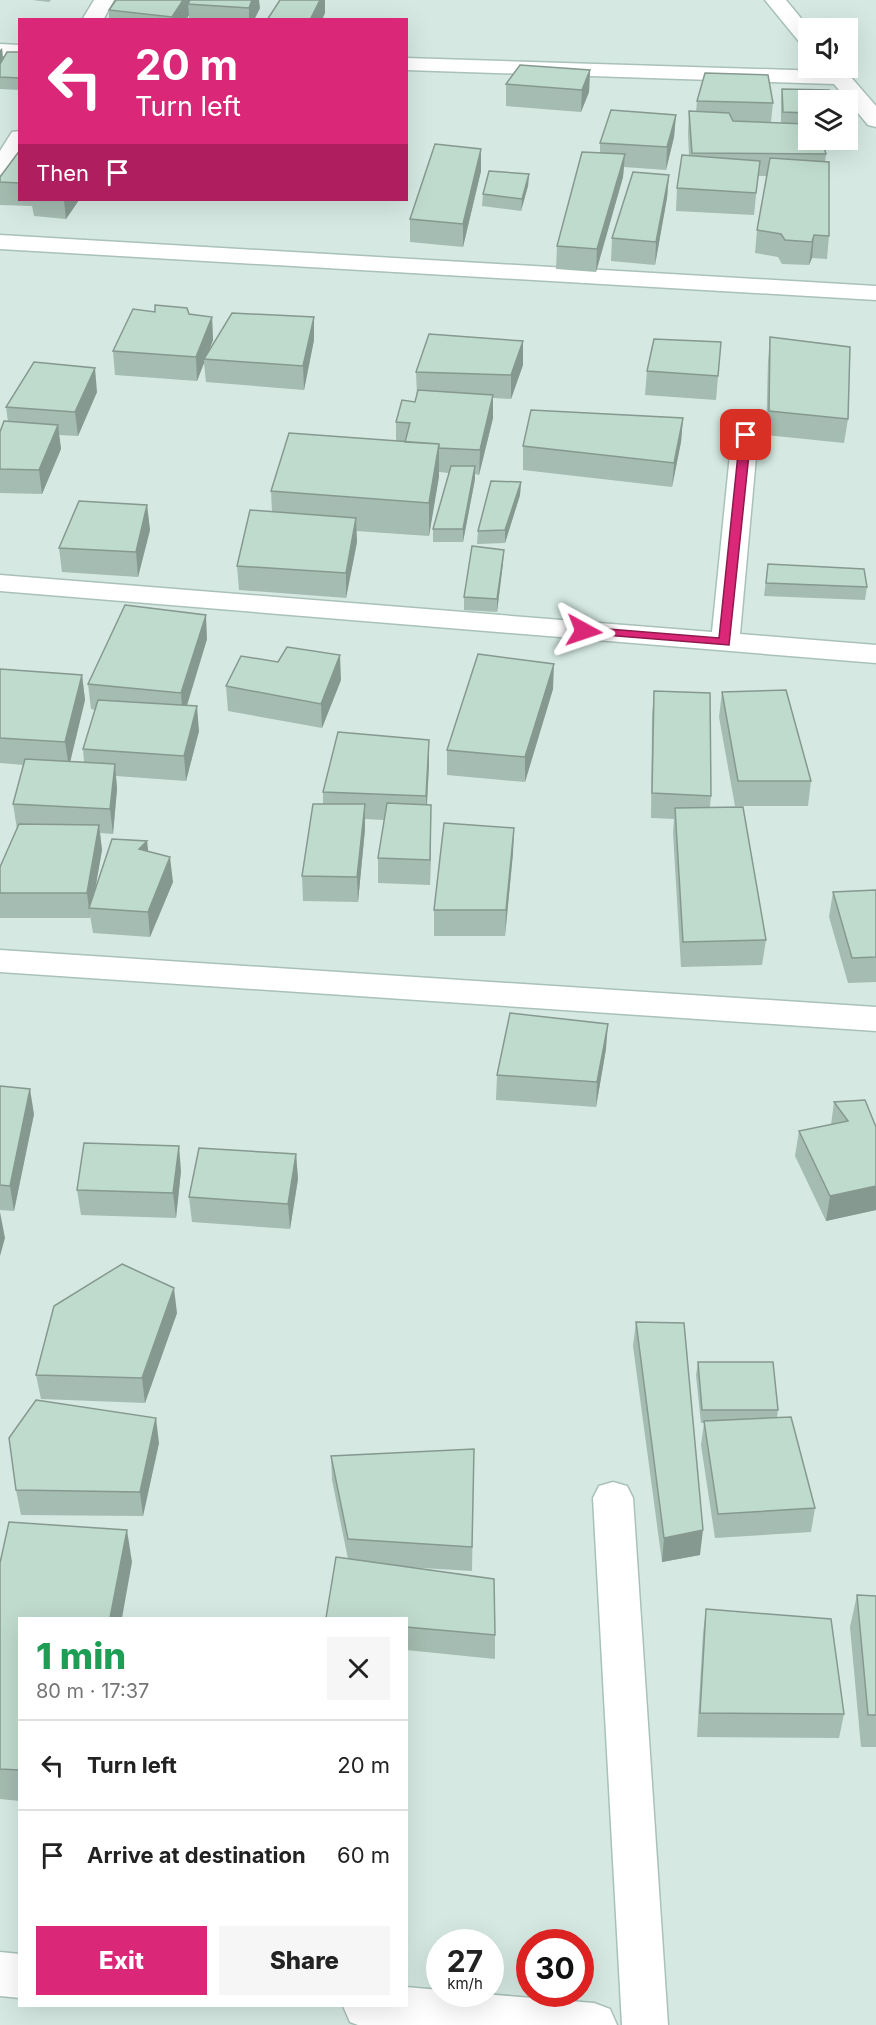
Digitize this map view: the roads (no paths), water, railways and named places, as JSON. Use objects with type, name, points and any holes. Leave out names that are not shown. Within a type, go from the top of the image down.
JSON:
[{"type":"street","points":[[93,18],[104,0]]},
{"type":"street","points":[[775,0],[798,28]]},
{"type":"street","points":[[0,50],[18,51]]},
{"type":"street","points":[[408,64],[798,72]]},
{"type":"street","points":[[840,78],[876,120]]},
{"type":"street","points":[[0,168],[18,140]]},
{"type":"street","points":[[0,242],[876,293]]},
{"type":"street","points":[[724,642],[746,435]]},
{"type":"street","points":[[0,583],[876,654]]},
{"type":"street","points":[[0,961],[876,1018]]},
{"type":"street","points":[[613,1498],[645,2025]]},
{"type":"street","points":[[0,1974],[18,1976]]},
{"type":"street","points":[[378,2007],[594,2025]]}]
